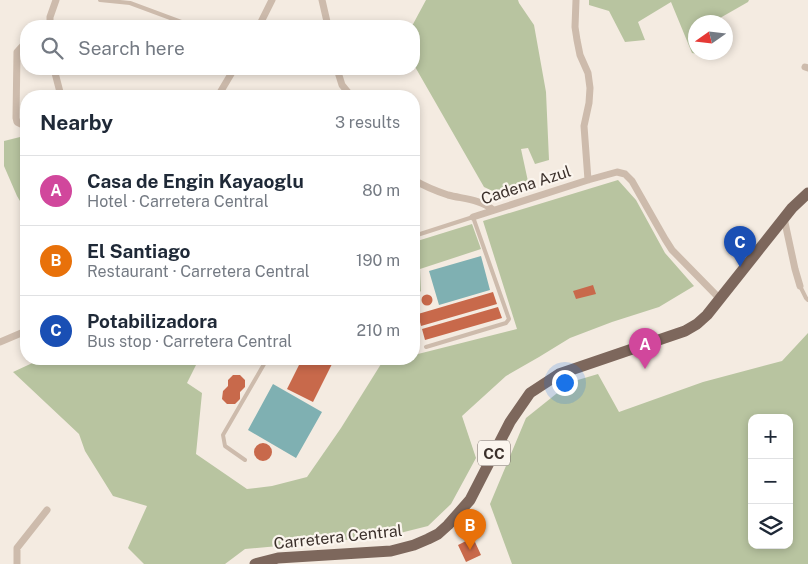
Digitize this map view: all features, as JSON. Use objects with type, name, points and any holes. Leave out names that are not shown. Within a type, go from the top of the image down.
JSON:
[{"type":"main road","name":"Carretera Central","points":[[255,564],[278,558],[392,551],[414,545],[438,534],[470,500],[510,422],[530,393],[559,374],[685,331],[697,324],[707,315],[792,208],[808,193]]},
{"type":"street","points":[[50,20],[56,0]]},
{"type":"street","points":[[262,20],[272,0]]},
{"type":"street","points":[[322,0],[327,20]]},
{"type":"street","name":"Cadena Azul","points":[[576,0],[575,27],[577,40],[580,55],[588,73],[590,88],[589,104],[584,126],[588,180]]},
{"type":"street","points":[[20,49],[17,52],[16,118],[17,122],[20,124]]},
{"type":"street","points":[[56,75],[59,90]]},
{"type":"street","points":[[222,90],[230,75]]},
{"type":"street","points":[[339,75],[342,85],[347,90]]},
{"type":"street","name":"Cadena Azul","points":[[473,217],[588,180],[617,172],[625,174],[632,181],[672,250],[720,298]]},
{"type":"street","points":[[420,183],[444,194],[478,201],[493,210]]},
{"type":"street","points":[[784,218],[800,286]]},
{"type":"street","points":[[0,342],[20,333]]},
{"type":"street","points":[[17,564],[17,548],[47,510]]},
{"type":"lane","points":[[100,0],[130,4],[175,20]]},
{"type":"lane","points":[[420,234],[473,217],[509,319],[506,323],[426,347]]},
{"type":"lane","points":[[800,286],[808,300]]},
{"type":"lane","points":[[245,460],[225,446],[223,435],[264,365]]},
{"type":"green space","points":[[426,0],[518,0],[534,25],[546,92],[549,160],[535,164],[528,148],[521,149],[529,186],[497,193],[484,187],[420,75],[420,20],[415,20]]},
{"type":"green space","points":[[589,0],[749,0],[725,15],[688,15],[688,43],[671,2],[638,22],[645,40],[625,42],[609,11],[589,5]]},
{"type":"green space","points":[[20,137],[20,201],[4,166],[4,141]]},
{"type":"green space","points":[[618,180],[636,200],[665,253],[694,286],[659,307],[570,338],[506,376],[462,416],[476,458],[451,504],[428,526],[388,536],[245,549],[225,564],[144,564],[128,548],[147,506],[113,496],[85,451],[79,434],[13,372],[28,365],[196,365],[187,383],[202,393],[196,454],[247,489],[272,486],[307,477],[341,428],[380,365],[420,365],[420,353],[517,329],[483,221]]},
{"type":"green space","points":[[472,224],[481,249],[420,269],[420,240]]},
{"type":"green space","points":[[808,333],[808,564],[512,564],[490,504],[526,418],[571,382],[598,374],[619,412],[703,382],[782,361]]},
{"type":"water","points":[[481,256],[490,290],[439,305],[429,271]]},
{"type":"water","points":[[273,384],[322,412],[296,458],[248,430]]},
{"type":"building","points":[[593,285],[596,294],[576,299],[573,291]]},
{"type":"building","points":[[493,292],[497,304],[421,326],[420,313]]},
{"type":"building","points":[[427,294],[433,300],[427,306],[421,300]]},
{"type":"building","points":[[498,307],[502,318],[425,340],[422,329]]},
{"type":"building","points":[[299,365],[332,365],[313,402],[287,389]]},
{"type":"building","points":[[233,375],[240,375],[245,380],[245,387],[240,392],[240,399],[235,404],[227,404],[222,399],[223,391],[228,386],[228,380]]},
{"type":"building","points":[[263,443],[269,446],[272,452],[269,458],[263,461],[257,458],[254,452],[257,446]]},
{"type":"building","points":[[470,539],[472,543],[475,542],[481,555],[466,562],[458,545]]},
{"type":"place","name":"Potabilizadora","points":[[740,267]]},
{"type":"place","name":"Casa de Engin Kayaoglu","points":[[645,369]]},
{"type":"place","name":"El Santiago","points":[[470,550]]}]
